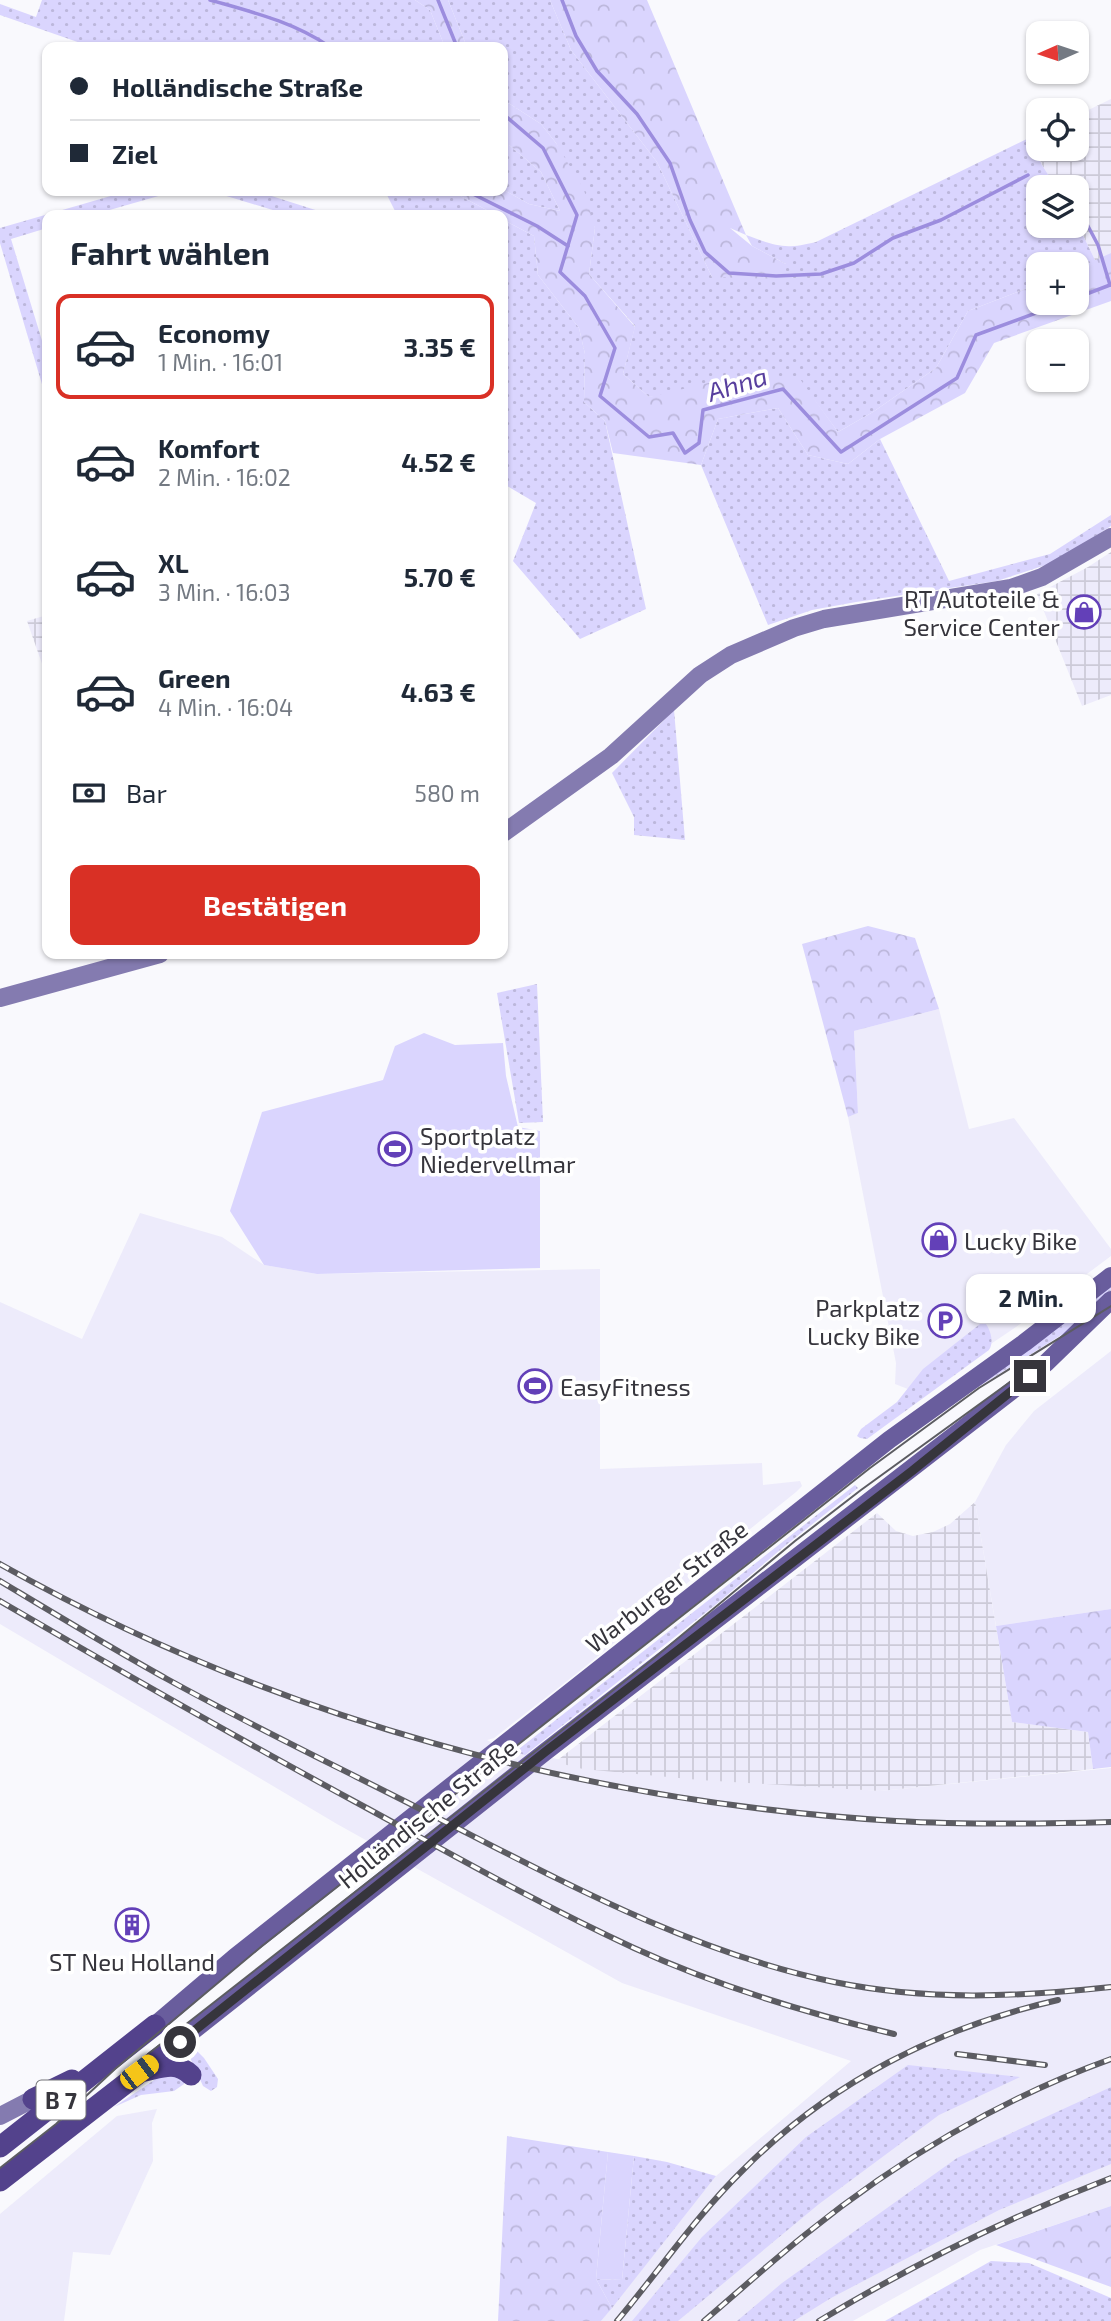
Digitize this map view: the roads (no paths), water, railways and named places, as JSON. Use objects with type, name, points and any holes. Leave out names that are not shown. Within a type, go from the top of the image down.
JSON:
[{"type":"highway","name":"Holländische Straße","points":[[0,2147],[157,2022]]},
{"type":"highway","points":[[33,2099],[70,2081],[98,2060],[122,2052]]},
{"type":"highway","name":"Holländische Straße","points":[[0,2181],[165,2053]]},
{"type":"highway","points":[[139,2072],[173,2066],[183,2067],[191,2075]]},
{"type":"main road","points":[[508,830],[611,756],[700,675],[731,655],[794,628],[824,619],[1011,588],[1042,577],[1111,537]]},
{"type":"main road","points":[[0,998],[142,959]]},
{"type":"main road","name":"Warburger Straße","points":[[498,1749],[889,1440],[1024,1343],[1111,1276]]},
{"type":"main road","name":"Holländische Straße","points":[[165,2053],[545,1752],[1046,1363],[1111,1300]]},
{"type":"main road","name":"Holländische Straße","points":[[157,2022],[498,1749]]},
{"type":"main road","points":[[0,2116],[33,2099]]},
{"type":"waterway","points":[[210,0],[287,24],[322,42]]},
{"type":"waterway","name":"Ahna","points":[[438,0],[455,42]]},
{"type":"waterway","points":[[562,0],[576,36],[597,71],[637,114],[670,163],[690,220],[705,252],[729,273],[776,276],[821,274],[854,263],[893,238],[941,220],[1026,176]]},
{"type":"waterway","name":"Ahna","points":[[508,118],[543,148],[577,215],[560,272],[585,296],[615,348],[600,396],[649,437],[673,433],[685,453],[699,443],[703,410],[783,389],[841,452],[957,378],[976,335],[1030,315]]},
{"type":"waterway","points":[[477,196],[505,210]]},
{"type":"waterway","points":[[508,212],[568,246]]},
{"type":"waterway","points":[[1089,228],[1098,245],[1110,285]]},
{"type":"waterway","name":"Ahna","points":[[1089,293],[1110,285]]},
{"type":"tram line","points":[[0,2168],[56,2124],[115,2069],[262,1946],[870,1468],[979,1388],[1111,1306]]},
{"type":"tram line","points":[[148,2054],[653,1659],[795,1541],[1032,1366]]},
{"type":"railway","points":[[0,1564],[104,1618],[212,1666],[321,1708],[433,1743],[547,1772],[662,1794],[779,1811],[923,1822],[1111,1822]]},
{"type":"railway","points":[[0,1581],[146,1667],[264,1730],[574,1887],[727,1952],[834,1982],[903,1992],[1007,1995],[1111,1987]]},
{"type":"railway","points":[[0,1601],[272,1756],[599,1932],[665,1962],[730,1986],[795,2008],[894,2034]]},
{"type":"railway","points":[[617,2321],[726,2188],[776,2139],[812,2111],[888,2062],[929,2043],[1014,2011],[1058,2000]]},
{"type":"railway","points":[[957,2054],[1045,2065]]},
{"type":"railway","points":[[704,2321],[840,2207],[913,2157],[990,2112],[1111,2059]]},
{"type":"railway","points":[[819,2321],[962,2243],[1111,2178]]},
{"type":"place","name":"RT Autoteile & Service Center","points":[[1084,612]]},
{"type":"place","name":"Sportplatz Niedervellmar","points":[[395,1149]]},
{"type":"place","name":"Lucky Bike","points":[[939,1240]]},
{"type":"place","name":"Parkplatz Lucky Bike","points":[[945,1321]]},
{"type":"place","name":"EasyFitness","points":[[535,1386]]},
{"type":"place","name":"ST Neu Holland","points":[[132,1925]]}]
